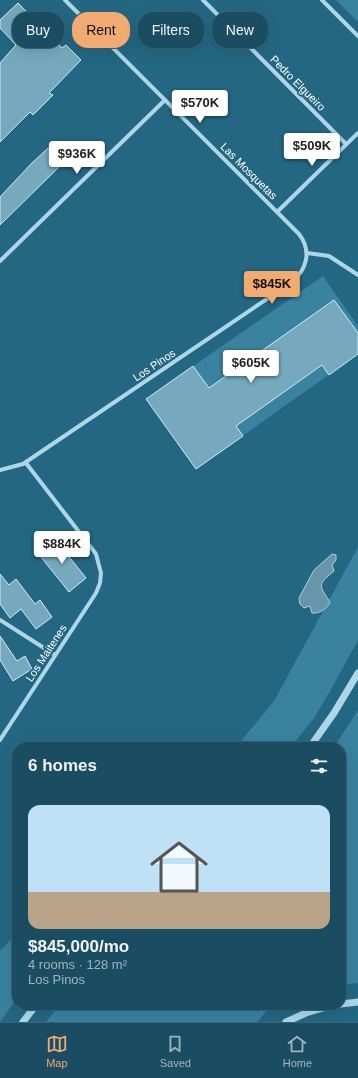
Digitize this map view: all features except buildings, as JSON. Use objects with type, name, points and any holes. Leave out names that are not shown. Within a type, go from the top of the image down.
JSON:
[{"type":"street","name":"Las Mosquetas","points":[[65,0],[278,212],[303,239],[307,253],[307,260]]},
{"type":"street","name":"Pedro Elgueiro","points":[[203,0],[346,144]]},
{"type":"street","points":[[322,0],[358,36]]},
{"type":"street","points":[[0,261],[165,100]]},
{"type":"street","points":[[278,212],[358,133]]},
{"type":"street","points":[[307,253],[329,256],[358,275]]},
{"type":"street","name":"Los Pinos","points":[[0,470],[17,467],[26,462],[292,282],[301,273],[307,260]]},
{"type":"street","name":"Los Maitenes","points":[[0,740],[96,593],[100,583],[101,573],[96,554],[26,462]]},
{"type":"street","points":[[0,620],[55,656]]},
{"type":"street","points":[[314,742],[334,713],[358,673]]},
{"type":"street","points":[[346,1003],[358,1002]]},
{"type":"street","points":[[23,1022],[32,1010]]},
{"type":"street","points":[[286,1022],[316,1010]]},
{"type":"shaded area","points":[[336,0],[358,0],[358,22]]},
{"type":"shaded area","points":[[323,276],[358,326],[358,354],[196,469],[146,399]]},
{"type":"shaded area","points":[[358,547],[358,640],[314,718],[295,742],[240,742],[274,701]]},
{"type":"shaded area","points":[[332,554],[336,555],[336,560],[332,565],[334,571],[322,582],[322,588],[330,602],[327,607],[317,613],[312,613],[310,606],[304,608],[300,604],[299,598],[314,570]]},
{"type":"shaded area","points":[[358,710],[358,983],[346,984],[346,742],[337,742]]},
{"type":"shaded area","points":[[12,938],[12,1005],[0,1022],[0,951]]},
{"type":"shaded area","points":[[55,1010],[268,1010],[257,1022],[46,1022]]}]
